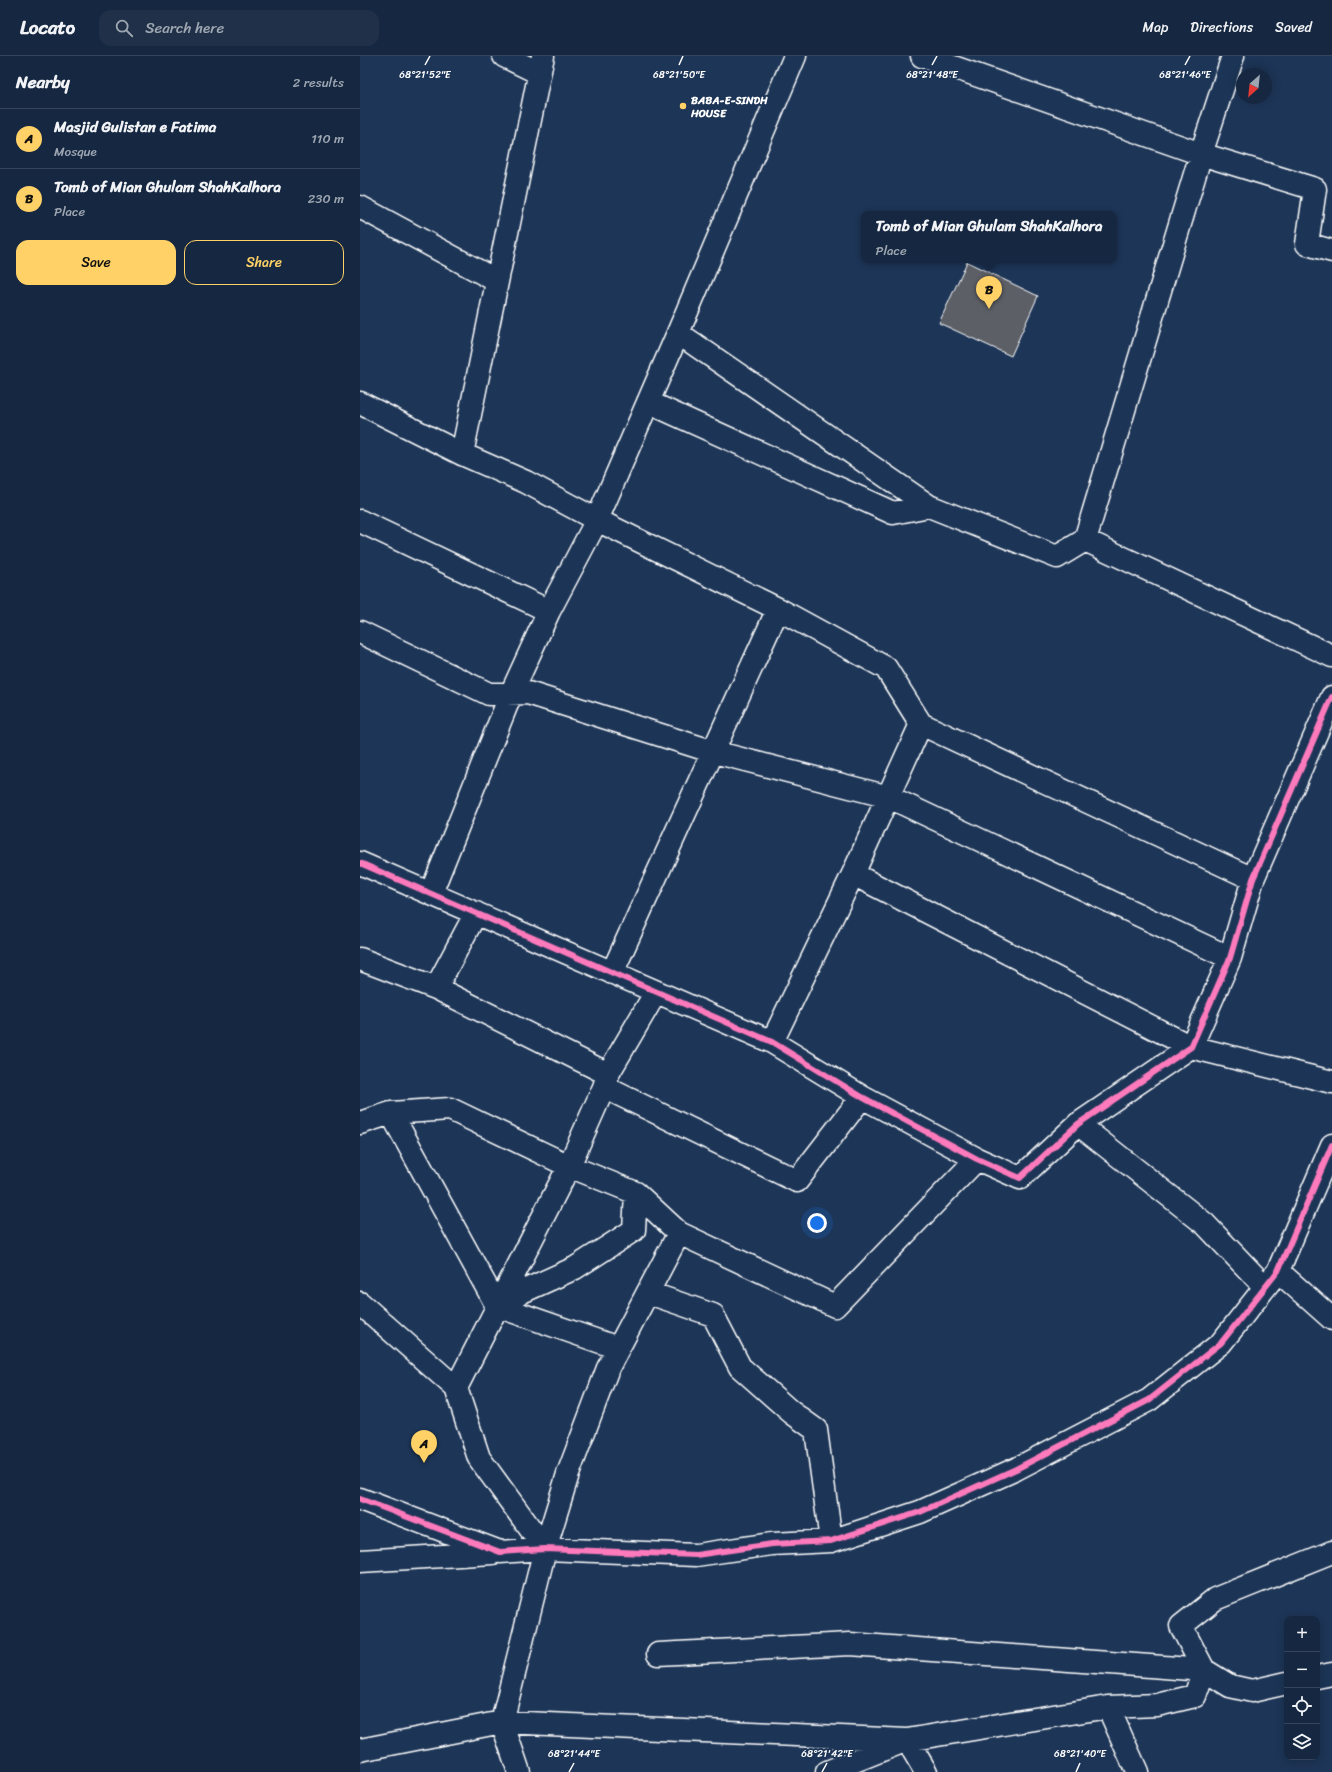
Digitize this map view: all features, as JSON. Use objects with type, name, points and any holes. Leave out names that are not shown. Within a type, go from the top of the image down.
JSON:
[{"type":"street","points":[[462,454],[541,64],[504,56]]},
{"type":"street","points":[[432,893],[511,694],[549,611],[597,520],[795,56]]},
{"type":"street","points":[[922,56],[1201,154],[1315,189],[1307,244],[1332,251]]},
{"type":"street","points":[[678,333],[929,506],[1057,557],[1085,540],[1201,154],[1233,56]]},
{"type":"street","points":[[360,207],[497,281]]},
{"type":"street","points":[[648,402],[893,513],[929,506]]},
{"type":"street","points":[[360,403],[462,454],[526,482],[597,520],[778,609],[886,668],[921,724],[1253,879]]},
{"type":"street","points":[[360,521],[549,611]]},
{"type":"street","points":[[1085,540],[1332,656]]},
{"type":"street","points":[[612,973],[778,609]]},
{"type":"street","points":[[360,632],[489,694],[528,693],[714,752],[888,797],[1230,958]]},
{"type":"street","points":[[360,863],[772,1042],[862,1097],[977,1159],[1020,1178],[1078,1124],[1191,1047],[1230,958],[1253,879],[1332,697]]},
{"type":"street","points":[[772,1042],[853,874],[921,724]]},
{"type":"street","points":[[853,874],[1191,1047],[1332,1082]]},
{"type":"street","points":[[436,988],[476,913]]},
{"type":"street","points":[[360,959],[436,988],[606,1081],[797,1181],[862,1097]]},
{"type":"street","points":[[456,1388],[569,1166],[606,1081],[656,992]]},
{"type":"street","points":[[360,1123],[391,1113],[450,1109],[569,1166],[636,1193],[679,1233],[835,1306],[977,1159]]},
{"type":"street","points":[[391,1113],[497,1306],[618,1348]]},
{"type":"street","points":[[1078,1124],[1205,1224],[1271,1279],[1332,1319]]},
{"type":"street","points":[[360,1561],[545,1549],[696,1555],[772,1544],[831,1541],[934,1506],[1016,1469],[1149,1400],[1221,1343],[1271,1279],[1332,1145]]},
{"type":"street","points":[[497,1306],[524,1291],[575,1268],[634,1230],[636,1193]]},
{"type":"street","points":[[519,1772],[502,1722],[545,1549],[568,1474],[608,1368],[649,1293],[679,1233]]},
{"type":"street","points":[[649,1293],[713,1315],[740,1367],[791,1412],[816,1430],[831,1541]]},
{"type":"street","points":[[360,1303],[456,1388],[479,1458],[545,1549]]},
{"type":"street","points":[[360,1499],[500,1552]]},
{"type":"street","points":[[360,1750],[502,1722],[907,1740],[1108,1707],[1157,1704],[1195,1696],[1204,1670],[1181,1626],[1215,1599],[1332,1552]]},
{"type":"street","points":[[658,1654],[850,1644],[1204,1670],[1230,1686],[1252,1690],[1284,1684]]},
{"type":"street","points":[[1320,1676],[1332,1674]]},
{"type":"street","points":[[1108,1707],[1137,1772]]},
{"type":"street","points":[[827,1772],[907,1740]]},
{"type":"street","points":[[907,1740],[926,1772]]},
{"type":"building","points":[[967,263],[1038,296],[1011,356],[939,323]]},
{"type":"cycle path","points":[[360,863],[772,1042],[862,1097],[977,1159],[1020,1178],[1078,1124],[1191,1047],[1230,958],[1253,879],[1332,697]]},
{"type":"cycle path","points":[[360,1499],[500,1552],[545,1549],[696,1555],[772,1544],[831,1541],[920,1512],[1016,1469],[1149,1400],[1221,1343],[1278,1271],[1332,1145]]},
{"type":"place","name":"BABA-E-SINDH HOUSE","points":[[683,106]]},
{"type":"place","name":"Tomb of Mian Ghulam ShahKalhora","points":[[989,309]]},
{"type":"place","name":"Masjid Gulistan e Fatima","points":[[424,1463]]}]
